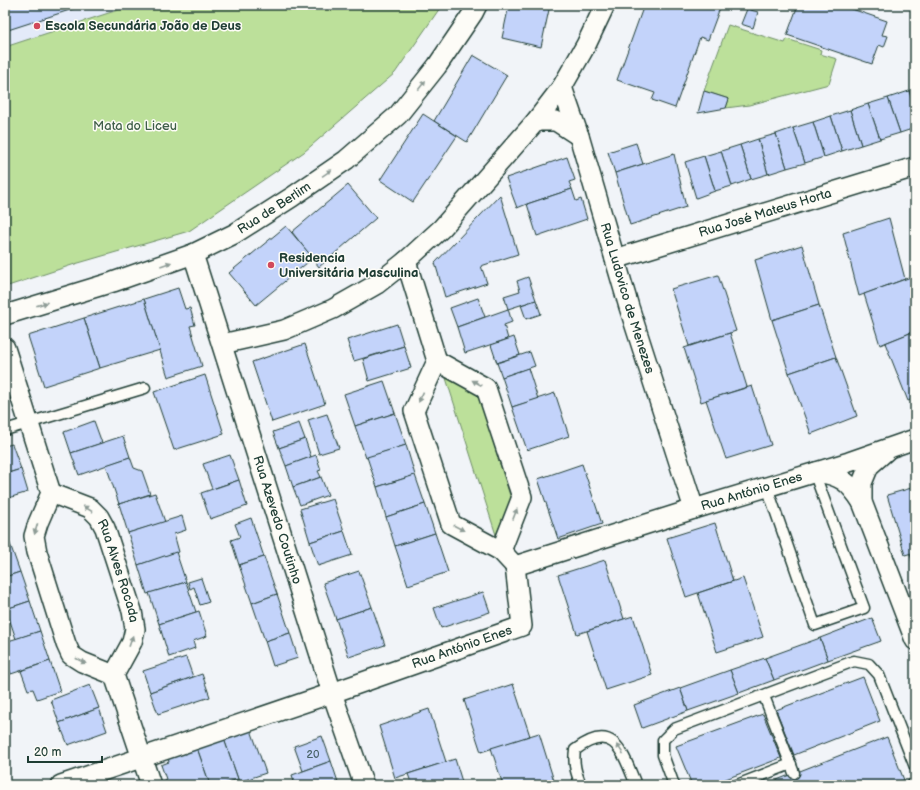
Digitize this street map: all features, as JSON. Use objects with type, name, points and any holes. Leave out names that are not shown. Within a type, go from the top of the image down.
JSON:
[{"type":"street","name":"Rua de Berlim","points":[[5,315],[113,282],[193,254],[234,234],[346,160],[398,115],[437,66],[477,5]]},
{"type":"street","points":[[222,344],[284,330],[333,309],[377,284],[406,261],[442,228],[536,121],[562,87],[586,45],[605,5]]},
{"type":"street","name":"Rua Ludovico de Menezes","points":[[562,87],[579,136],[629,307],[694,509]]},
{"type":"street","points":[[536,121],[556,121],[579,136]]},
{"type":"street","name":"Rua José Mateus Horta","points":[[615,259],[915,166]]},
{"type":"street","name":"Rua Azevedo Coutinho","points":[[193,254],[332,693],[364,785]]},
{"type":"street","points":[[406,261],[438,361],[486,388],[522,497],[501,551]]},
{"type":"street","points":[[5,348],[51,493],[38,522],[34,536],[37,552],[66,644],[71,655],[82,662],[114,675],[151,785]]},
{"type":"street","points":[[438,361],[414,412],[451,524],[501,551],[515,566]]},
{"type":"street","name":"Rua António Enes","points":[[61,785],[332,693],[522,626],[515,566],[915,440]]},
{"type":"street","points":[[862,502],[862,483],[869,466],[890,448]]},
{"type":"street","points":[[814,472],[833,475],[842,479],[850,485],[862,502],[915,640]]},
{"type":"street","name":"Rua Alves Rocada","points":[[51,493],[90,508],[99,517],[104,528],[132,612],[135,629],[132,642],[114,675]]},
{"type":"lane","points":[[5,430],[145,388]]},
{"type":"lane","points":[[767,487],[815,625],[864,608],[814,472]]},
{"type":"lane","points":[[674,785],[663,754],[663,740],[674,729],[854,662],[869,664],[878,675],[915,767]]},
{"type":"lane","points":[[737,785],[793,769],[764,696]]},
{"type":"lane","points":[[581,785],[574,761],[575,750],[586,741],[600,738],[616,743],[624,754],[636,785]]},
{"type":"shaded area","name":"Escola Secundária João de Deus","points":[[5,5],[133,5],[5,47]]},
{"type":"green space","name":"Mata do Liceu","points":[[133,5],[442,5],[395,73],[304,152],[189,231],[75,264],[5,287],[5,47]]},
{"type":"green space","points":[[728,25],[785,43],[787,39],[821,50],[820,54],[837,59],[829,84],[749,105],[726,108],[729,99],[704,91]]},
{"type":"green space","points":[[445,375],[478,393],[511,499],[496,535]]},
{"type":"building","points":[[5,5],[85,5],[5,31]]},
{"type":"building","points":[[509,5],[550,5],[541,47],[502,38]]},
{"type":"building","points":[[644,5],[721,5],[708,40],[700,37],[675,108],[652,100],[655,93],[617,80]]},
{"type":"building","points":[[798,5],[840,5],[887,21],[882,35],[888,36],[884,47],[879,45],[872,64],[787,35]]},
{"type":"building","points":[[747,9],[758,12],[753,28],[741,24]]},
{"type":"building","points":[[473,55],[507,75],[467,142],[434,121]]},
{"type":"building","points":[[915,89],[915,110],[909,91]]},
{"type":"building","points":[[704,91],[729,99],[726,108],[698,113]]},
{"type":"building","points":[[909,91],[915,110],[915,128],[900,133],[888,98]]},
{"type":"building","points":[[888,98],[900,133],[880,139],[868,104]]},
{"type":"building","points":[[868,104],[880,139],[861,145],[850,110]]},
{"type":"building","points":[[850,110],[861,145],[842,151],[831,116]]},
{"type":"building","points":[[423,114],[457,136],[413,202],[380,180]]},
{"type":"building","points":[[831,116],[842,151],[824,157],[813,122]]},
{"type":"building","points":[[813,122],[824,157],[805,163],[793,128]]},
{"type":"building","points":[[793,128],[805,163],[787,168],[776,134]]},
{"type":"building","points":[[776,134],[787,168],[768,174],[758,139]]},
{"type":"building","points":[[758,139],[768,174],[751,179],[740,145]]},
{"type":"building","points":[[636,143],[643,164],[615,173],[608,152]]},
{"type":"building","points":[[740,145],[751,179],[732,186],[721,151]]},
{"type":"building","points":[[721,151],[732,186],[715,191],[704,156]]},
{"type":"building","points":[[674,154],[686,207],[630,225],[615,173]]},
{"type":"building","points":[[704,156],[715,191],[696,198],[685,162]]},
{"type":"building","points":[[567,157],[575,180],[569,182],[572,189],[517,208],[506,178]]},
{"type":"building","points":[[348,185],[376,218],[319,267],[292,232]]},
{"type":"building","points":[[572,189],[576,201],[581,199],[587,219],[537,236],[527,204]]},
{"type":"building","points":[[500,195],[518,254],[481,266],[487,283],[445,297],[435,263]]},
{"type":"building","points":[[889,218],[905,279],[859,296],[843,233]]},
{"type":"building","name":"Residencia Universitária Masculina","points":[[286,226],[313,258],[256,305],[229,273]]},
{"type":"building","points":[[802,245],[819,305],[772,320],[755,260]]},
{"type":"building","points":[[718,275],[736,331],[689,346],[671,289]]},
{"type":"building","points":[[528,277],[536,300],[508,309],[504,296],[520,291],[517,281]]},
{"type":"building","points":[[911,277],[915,287],[915,331],[880,345],[864,294]]},
{"type":"building","points":[[178,288],[185,309],[190,308],[195,325],[190,326],[202,366],[168,377],[144,299]]},
{"type":"building","points":[[478,298],[485,317],[457,327],[450,308]]},
{"type":"building","points":[[144,299],[160,350],[100,368],[84,318]]},
{"type":"building","points":[[536,300],[541,314],[526,319],[521,305]]},
{"type":"building","points":[[819,305],[836,357],[789,373],[772,320]]},
{"type":"building","points":[[508,309],[512,322],[504,325],[508,339],[465,353],[457,327]]},
{"type":"building","points":[[84,318],[100,368],[44,386],[28,336]]},
{"type":"building","points":[[397,324],[404,346],[354,361],[347,340]]},
{"type":"building","points":[[915,331],[915,398],[908,401],[885,343]]},
{"type":"building","points":[[730,333],[747,387],[701,402],[684,348]]},
{"type":"building","points":[[514,337],[520,355],[497,363],[491,345]]},
{"type":"building","points":[[305,344],[325,404],[272,422],[252,362]]},
{"type":"building","points":[[404,346],[411,368],[369,381],[363,359]]},
{"type":"building","points":[[530,352],[535,366],[502,377],[497,363]]},
{"type":"building","points":[[836,357],[857,416],[811,434],[789,373]]},
{"type":"building","points":[[528,368],[538,399],[512,407],[502,377]]},
{"type":"building","points":[[205,375],[224,434],[174,450],[154,392]]},
{"type":"building","points":[[384,381],[395,413],[355,426],[344,394]]},
{"type":"building","points":[[752,386],[771,445],[726,459],[706,400]]},
{"type":"building","points":[[555,393],[569,436],[527,450],[512,407]]},
{"type":"building","points":[[395,413],[406,445],[366,458],[355,426]]},
{"type":"building","points":[[327,414],[339,448],[319,454],[308,420]]},
{"type":"building","points":[[94,421],[102,443],[71,453],[64,432]]},
{"type":"building","points":[[299,423],[305,439],[279,448],[273,432]]},
{"type":"building","points":[[123,436],[130,457],[79,475],[71,453]]},
{"type":"building","points":[[305,439],[311,457],[286,466],[279,448]]},
{"type":"building","points":[[12,444],[21,469],[5,474],[5,446]]},
{"type":"building","points":[[406,445],[415,475],[377,487],[367,457]]},
{"type":"building","points":[[230,455],[239,480],[212,489],[203,464]]},
{"type":"building","points":[[316,455],[321,470],[318,471],[321,477],[293,487],[286,466]]},
{"type":"building","points":[[130,457],[134,468],[142,471],[150,494],[119,504],[106,465]]},
{"type":"building","points":[[582,464],[602,524],[558,539],[538,479]]},
{"type":"building","points":[[21,469],[28,492],[5,499],[5,474]]},
{"type":"building","points":[[415,475],[425,504],[386,517],[377,487]]},
{"type":"building","points":[[321,477],[328,495],[300,505],[293,487]]},
{"type":"building","points":[[239,480],[247,506],[210,519],[201,493]]},
{"type":"building","points":[[915,487],[915,552],[905,555],[887,495]]},
{"type":"building","points":[[155,493],[165,522],[128,533],[119,504]]},
{"type":"building","points":[[333,499],[344,531],[310,542],[300,509]]},
{"type":"building","points":[[425,504],[435,533],[395,546],[386,517]]},
{"type":"building","points":[[182,516],[186,530],[174,534],[179,552],[138,565],[128,533]]},
{"type":"building","points":[[251,518],[264,557],[239,565],[231,540],[240,537],[235,524]]},
{"type":"building","points":[[715,523],[733,581],[686,597],[667,538]]},
{"type":"building","points":[[5,529],[9,541],[5,542]]},
{"type":"building","points":[[344,531],[352,555],[318,566],[310,542]]},
{"type":"building","points":[[435,533],[448,572],[408,585],[395,546]]},
{"type":"building","points":[[9,541],[20,572],[5,577],[5,542]]},
{"type":"building","points":[[176,552],[186,582],[147,594],[138,565]]},
{"type":"building","points":[[915,552],[915,570],[910,554]]},
{"type":"building","points":[[264,557],[277,594],[252,603],[239,565]]},
{"type":"building","points":[[605,560],[624,619],[577,634],[558,575]]},
{"type":"building","points":[[359,571],[372,607],[336,619],[323,583]]},
{"type":"building","points":[[20,572],[30,601],[6,609],[5,577]]},
{"type":"building","points":[[201,578],[209,602],[200,605],[194,587],[190,589],[188,582]]},
{"type":"building","points":[[743,578],[763,637],[717,652],[698,593]]},
{"type":"building","points":[[186,582],[196,612],[159,624],[149,593]]},
{"type":"building","points":[[483,592],[490,612],[441,628],[434,608]]},
{"type":"building","points":[[277,594],[290,633],[265,641],[252,603]]},
{"type":"building","points":[[30,601],[40,631],[16,639],[6,609]]},
{"type":"building","points":[[372,607],[385,645],[349,657],[336,619]]},
{"type":"building","points":[[199,611],[207,636],[193,641],[195,648],[169,657],[159,624]]},
{"type":"building","points":[[633,616],[652,675],[606,690],[587,631]]},
{"type":"building","points":[[872,618],[881,641],[828,660],[820,638]]},
{"type":"building","points":[[40,631],[50,661],[11,674],[5,657],[5,642]]},
{"type":"building","points":[[290,633],[298,658],[273,666],[265,641]]},
{"type":"building","points":[[820,638],[828,660],[774,680],[765,658]]},
{"type":"building","points":[[186,657],[193,677],[150,692],[143,671]]},
{"type":"building","points":[[765,658],[774,680],[739,693],[730,670]]},
{"type":"building","points":[[50,661],[60,691],[37,699],[33,689],[28,690],[21,671]]},
{"type":"building","points":[[730,670],[739,693],[688,711],[680,688]]},
{"type":"building","points":[[202,674],[210,697],[158,714],[150,692]]},
{"type":"building","points":[[863,677],[880,721],[794,755],[776,710]]},
{"type":"building","points":[[513,684],[530,736],[481,752],[464,700]]},
{"type":"building","points":[[90,685],[99,708],[59,723],[51,700]]},
{"type":"building","points":[[680,688],[688,711],[642,728],[634,705]]},
{"type":"building","points":[[99,708],[107,731],[68,745],[59,723]]},
{"type":"building","points":[[429,709],[446,762],[395,778],[379,726]]},
{"type":"building","points":[[763,714],[781,758],[710,785],[692,785],[676,746]]},
{"type":"building","points":[[251,730],[266,773],[239,782],[224,739]]},
{"type":"building","points":[[539,733],[555,784],[503,785],[491,748]]},
{"type":"building","points":[[322,736],[331,761],[303,771],[294,746]]},
{"type":"building","points":[[887,737],[904,780],[890,785],[764,785]]},
{"type":"building","points":[[224,739],[238,779],[220,785],[210,785],[197,748]]},
{"type":"building","points":[[197,748],[210,785],[163,785],[162,781],[166,779],[161,765],[169,762],[168,758]]},
{"type":"building","points":[[455,759],[463,785],[412,785],[408,774]]},
{"type":"building","points":[[331,761],[339,785],[295,785],[292,775]]},
{"type":"building","points":[[904,780],[906,785],[890,785]]},
{"type":"place","name":"Escola Secundária João de Deus","points":[[37,26]]},
{"type":"place","name":"Residencia Universitária Masculina","points":[[271,265]]}]
